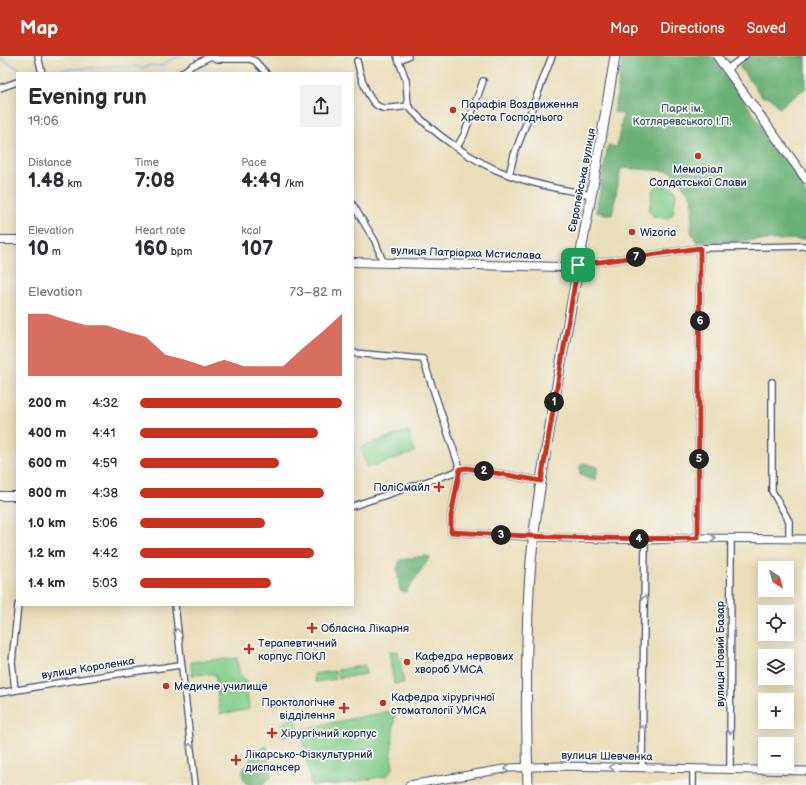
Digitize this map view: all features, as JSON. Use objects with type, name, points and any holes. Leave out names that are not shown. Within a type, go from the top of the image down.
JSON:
[{"type":"main road","name":"Європейська вулиця","points":[[528,785],[526,647],[534,537],[541,481],[615,56]]},
{"type":"main road","points":[[717,56],[806,179]]},
{"type":"main road","points":[[0,240],[16,240]]},
{"type":"main road","name":"вулиця Патріарха Мстислава","points":[[354,262],[562,267],[578,265]]},
{"type":"main road","points":[[0,496],[16,496]]},
{"type":"street","points":[[38,56],[42,72]]},
{"type":"street","points":[[183,72],[191,66],[211,56],[217,59],[250,59],[255,61],[265,72]]},
{"type":"street","points":[[408,56],[398,58],[406,80],[408,106],[430,127],[457,147],[494,169],[535,183],[592,195]]},
{"type":"street","points":[[509,175],[514,155],[552,56]]},
{"type":"street","points":[[727,70],[745,56]]},
{"type":"street","points":[[357,61],[364,87],[376,105],[383,108],[408,106]]},
{"type":"street","points":[[457,147],[464,135],[483,81]]},
{"type":"street","points":[[0,88],[16,82]]},
{"type":"street","points":[[354,206],[375,241],[383,262]]},
{"type":"street","points":[[578,265],[700,248],[806,246]]},
{"type":"street","points":[[698,538],[700,248]]},
{"type":"street","points":[[354,353],[423,359],[460,469],[451,516],[451,532],[534,537],[645,540],[698,538],[806,539]]},
{"type":"street","points":[[772,382],[772,491],[789,521],[788,539]]},
{"type":"street","points":[[354,506],[460,469],[467,468],[541,481]]},
{"type":"street","name":"вулиця Новий Базар","points":[[730,769],[731,538]]},
{"type":"street","points":[[642,767],[645,540]]},
{"type":"street","points":[[15,690],[12,662],[18,606]]},
{"type":"street","points":[[175,606],[180,665],[195,785]]},
{"type":"street","name":"вулиця Короленка","points":[[0,693],[180,665]]},
{"type":"street","name":"вулиця Шевченка","points":[[409,785],[426,784],[510,768],[528,767],[642,767],[806,771]]},
{"type":"street","points":[[693,768],[693,785]]},
{"type":"green space","name":"Парк ім. Котляревського І.П.","points":[[623,56],[712,56],[805,186],[803,190],[806,194],[806,239],[697,242],[691,232],[693,199],[671,171],[621,168],[612,215],[596,212],[608,145],[617,147],[623,114],[614,112]]},
{"type":"green space","points":[[752,56],[806,56],[806,88],[779,108],[770,97],[762,97],[739,66]]},
{"type":"green space","points":[[660,185],[672,187],[676,192],[673,214],[667,219],[653,216],[649,210],[653,189]]},
{"type":"green space","points":[[408,431],[415,452],[367,468],[360,447]]},
{"type":"green space","points":[[584,463],[598,467],[596,480],[591,480],[580,475],[580,466]]},
{"type":"green space","points":[[425,556],[430,557],[406,592],[400,591],[397,569],[400,560]]},
{"type":"green space","points":[[398,651],[404,683],[394,684],[389,652]]},
{"type":"green space","points":[[237,658],[239,673],[246,682],[249,708],[247,710],[220,714],[215,674],[192,675],[191,662]]},
{"type":"green space","points":[[365,665],[366,674],[339,678],[338,670]]},
{"type":"green space","points":[[335,671],[336,679],[315,682],[314,674]]},
{"type":"green space","points":[[395,710],[391,756],[393,768],[387,776],[334,785],[311,785],[301,729]]},
{"type":"green space","points":[[294,718],[297,721],[299,730],[282,738],[282,724]]},
{"type":"green space","points":[[267,746],[272,776],[262,785],[248,785],[243,778],[243,770],[248,764],[255,750]]},
{"type":"waterway","points":[[44,71],[102,68],[117,65],[144,68],[149,65],[162,66],[171,59],[183,56]]},
{"type":"waterway","points":[[0,58],[24,72],[35,71]]},
{"type":"place","name":"Парафія Воздвиження Хреста Господнього","points":[[453,110]]},
{"type":"place","name":"Меморіал Солдатської Слави","points":[[698,156]]},
{"type":"place","name":"Wizoria","points":[[632,232]]},
{"type":"place","name":"ПоліСмайл","points":[[439,487]]},
{"type":"place","name":"Обласна Лікарня","points":[[312,628]]},
{"type":"place","name":"Терапевтичний корпус ПОКЛ","points":[[249,649]]},
{"type":"place","name":"Кафедра нервових хвороб УМСА","points":[[407,662]]},
{"type":"place","name":"Медичне училище","points":[[166,686]]},
{"type":"place","name":"Кафедра хірургічної стоматології УМСА","points":[[383,703]]},
{"type":"place","name":"Проктологічне відділення","points":[[344,708]]},
{"type":"place","name":"Хірургічний корпус","points":[[272,733]]},
{"type":"place","name":"Лікарсько-Фізкультурний диспансер","points":[[236,760]]},
{"type":"route","points":[[700,248],[698,538],[645,540],[549,538],[451,532],[451,516],[460,469],[467,468],[541,481],[578,265],[700,248]]}]
